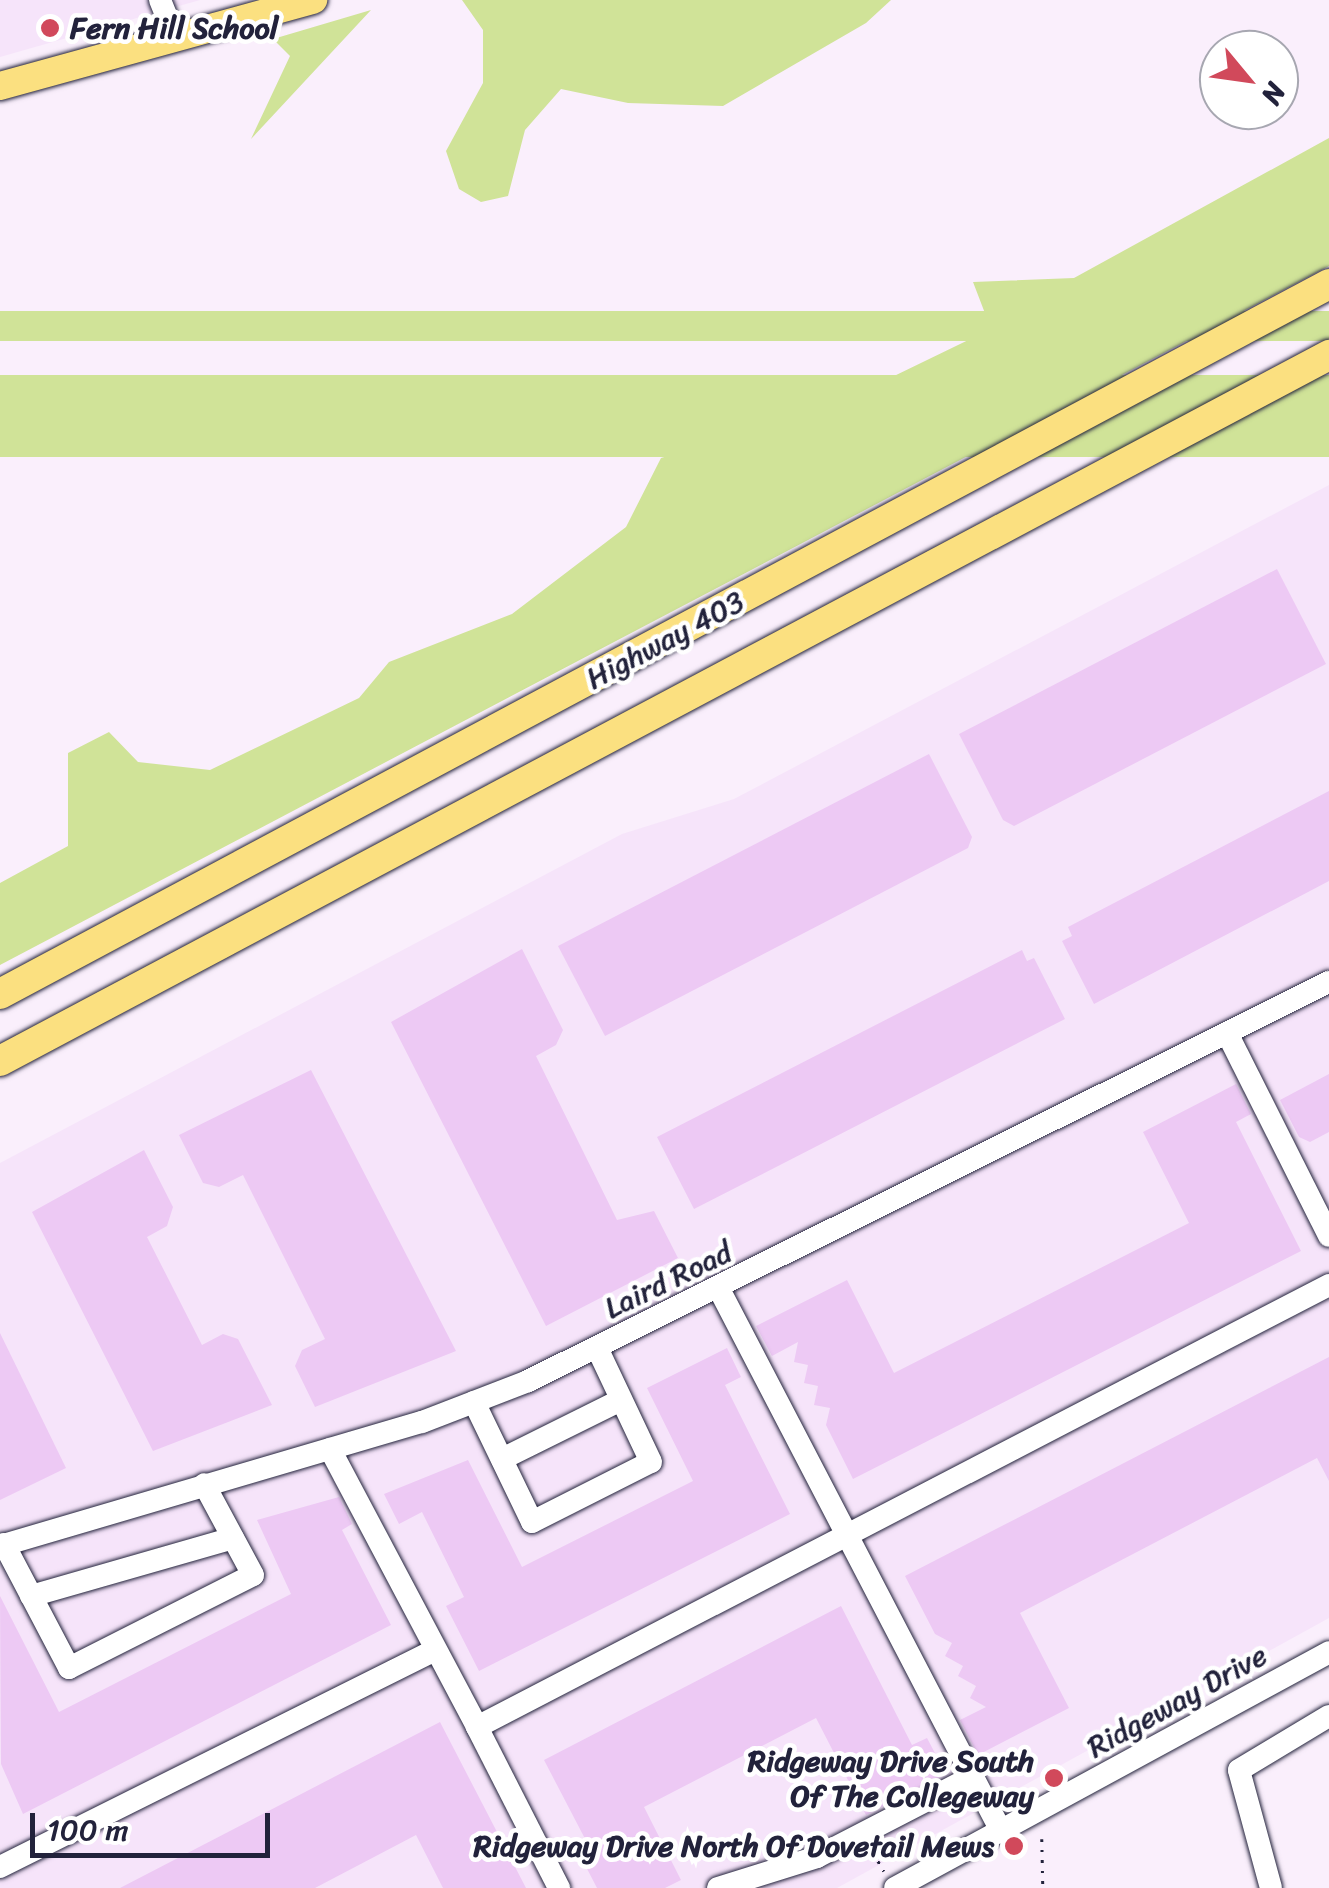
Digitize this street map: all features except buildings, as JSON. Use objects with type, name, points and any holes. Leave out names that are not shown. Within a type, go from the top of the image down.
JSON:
[{"type":"highway","name":"Highway 403","points":[[0,994],[1329,284]]},
{"type":"highway","name":"Highway 403","points":[[0,1060],[1329,355]]},
{"type":"main road","points":[[0,86],[313,0]]},
{"type":"street","points":[[160,0],[175,38]]},
{"type":"street","name":"Laird Road","points":[[2,1545],[330,1449],[474,1402],[719,1289],[1329,982]]},
{"type":"street","points":[[1227,1033],[1329,1236]]},
{"type":"street","points":[[476,1726],[840,1532],[1329,1285]]},
{"type":"street","points":[[719,1289],[840,1532],[1001,1830]]},
{"type":"street","points":[[474,1402],[532,1522],[546,1516],[651,1462],[597,1348]]},
{"type":"street","points":[[502,1459],[621,1400]]},
{"type":"street","points":[[330,1449],[431,1652],[476,1726],[559,1888]]},
{"type":"street","points":[[2,1545],[69,1668],[253,1575],[204,1484]]},
{"type":"street","points":[[31,1596],[233,1538]]},
{"type":"street","points":[[14,1888],[1,1865],[431,1652]]},
{"type":"street","name":"Ridgeway Drive","points":[[890,1881],[1001,1830],[1329,1652]]},
{"type":"street","points":[[1271,1888],[1239,1770],[1329,1716]]},
{"type":"street","points":[[718,1888],[817,1857],[972,1777]]},
{"type":"path","points":[[863,1834],[890,1881]]},
{"type":"path","points":[[1042,1839],[1043,1888]]},
{"type":"shaded area","name":"Fern Hill School","points":[[0,0],[200,0],[0,57]]},
{"type":"shaded area","points":[[1329,485],[1329,1618],[837,1888],[0,1888],[0,1163],[622,834],[734,799]]},
{"type":"green space","points":[[462,0],[891,0],[866,23],[723,106],[628,103],[561,89],[525,130],[508,196],[481,202],[459,189],[446,151],[483,83],[483,30]]},
{"type":"green space","points":[[371,10],[251,139],[290,56],[273,39]]},
{"type":"green space","points":[[1329,138],[1329,266],[0,965],[0,883],[68,846],[68,753],[109,732],[138,762],[210,770],[359,698],[389,662],[512,614],[626,527],[661,458],[824,410],[991,329],[973,282],[1074,278]]},
{"type":"green space","points":[[0,311],[1329,311],[1329,341],[0,341]]},
{"type":"green space","points":[[0,375],[1329,375],[1329,457],[0,457]]},
{"type":"place","name":"Fern Hill School","points":[[50,28]]},
{"type":"place","name":"Ridgeway Drive South Of The Collegeway","points":[[1054,1778]]},
{"type":"place","name":"Ridgeway Drive North Of Dovetail Mews","points":[[1014,1846]]}]
